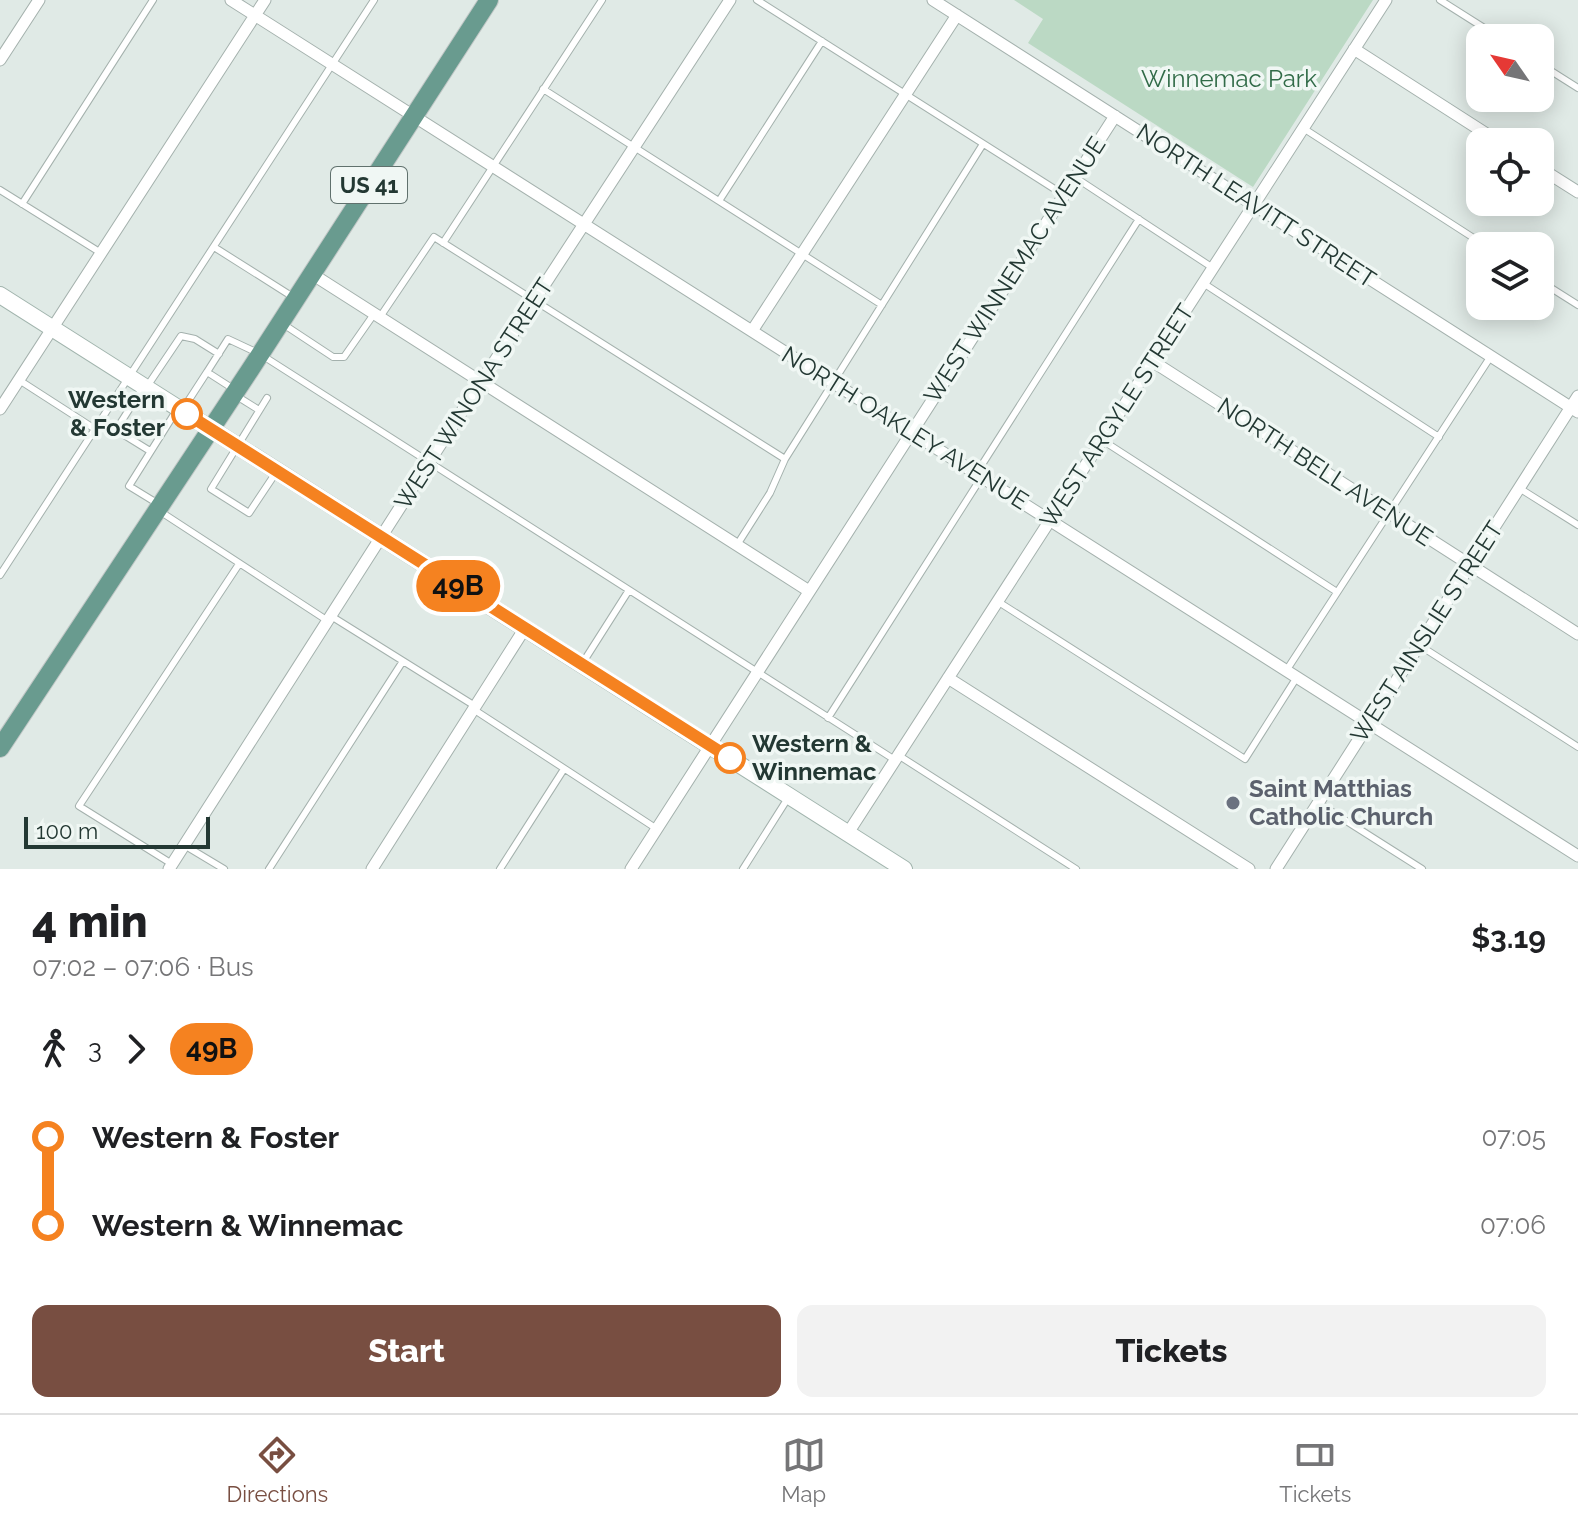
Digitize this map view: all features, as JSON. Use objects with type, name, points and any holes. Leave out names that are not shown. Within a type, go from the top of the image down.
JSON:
[{"type":"main road","name":"US 41","points":[[1,745],[260,354],[489,0]]},
{"type":"main road","points":[[0,295],[904,869]]},
{"type":"street","points":[[0,60],[39,0]]},
{"type":"street","name":"NORTH OAKLEY AVENUE","points":[[231,0],[1578,856]]},
{"type":"street","points":[[0,409],[265,0]]},
{"type":"street","name":"WEST WINONA STREET","points":[[170,867],[730,0]]},
{"type":"street","name":"NORTH LEAVITT STREET","points":[[933,0],[1574,409]]},
{"type":"street","name":"WEST ARGYLE STREET","points":[[848,833],[1386,0]]},
{"type":"street","points":[[752,331],[957,15]]},
{"type":"street","points":[[1354,49],[1477,128]]},
{"type":"street","name":"WEST WINNEMAC AVENUE","points":[[631,869],[1115,116]]},
{"type":"street","points":[[1554,177],[1578,192]]},
{"type":"street","points":[[312,274],[809,591]]},
{"type":"street","name":"NORTH BELL AVENUE","points":[[1152,361],[1578,634]]},
{"type":"street","name":"WEST AINSLIE STREET","points":[[1276,869],[1519,488],[1574,409],[1578,396]]},
{"type":"street","points":[[372,869],[525,628]]},
{"type":"street","points":[[948,678],[1249,869]]},
{"type":"lane","points":[[22,204],[153,0]]},
{"type":"lane","points":[[150,451],[116,430],[214,247],[374,0]]},
{"type":"lane","points":[[443,243],[602,0]]},
{"type":"lane","points":[[757,0],[1064,195]]},
{"type":"lane","points":[[1440,0],[1478,24]]},
{"type":"lane","points":[[719,201],[822,41]]},
{"type":"lane","points":[[1554,73],[1578,88]]},
{"type":"lane","points":[[543,89],[882,305]]},
{"type":"lane","points":[[1303,128],[1466,233]]},
{"type":"lane","points":[[737,545],[770,493],[785,459],[983,144]]},
{"type":"lane","points":[[1075,178],[1213,268]]},
{"type":"lane","points":[[0,190],[101,253]]},
{"type":"lane","points":[[828,718],[1139,219]]},
{"type":"lane","points":[[280,322],[333,357],[344,357],[434,237],[785,459]]},
{"type":"lane","points":[[214,247],[296,299]]},
{"type":"lane","points":[[1203,283],[1439,437]]},
{"type":"lane","points":[[1554,290],[1578,305]]},
{"type":"lane","points":[[0,575],[95,429],[140,384],[181,336],[195,339],[219,354]]},
{"type":"lane","points":[[657,829],[403,661],[239,564],[129,486],[228,339],[260,354],[828,718],[1076,869]]},
{"type":"lane","points":[[997,601],[1245,759],[1337,592],[1491,356]]},
{"type":"lane","points":[[207,372],[259,410]]},
{"type":"lane","points":[[19,380],[95,429]]},
{"type":"lane","points":[[267,398],[211,489],[249,513],[277,471]]},
{"type":"lane","points":[[1101,440],[1337,592]]},
{"type":"lane","points":[[1519,488],[1578,525]]},
{"type":"lane","points":[[170,867],[79,806],[239,564]]},
{"type":"lane","points":[[582,664],[629,590]]},
{"type":"lane","points":[[1419,645],[1578,747]]},
{"type":"lane","points":[[269,869],[403,661]]},
{"type":"lane","points":[[500,869],[564,769]]},
{"type":"lane","points":[[743,869],[789,796]]},
{"type":"lane","points":[[1318,803],[1422,869]]},
{"type":"lane","points":[[184,845],[224,869]]},
{"type":"green space","name":"Winnemac Park","points":[[1014,0],[1373,0],[1253,187],[1028,43],[1043,19]]},
{"type":"bus line","name":"49B","points":[[187,414],[730,758]]},
{"type":"place","name":"Western & Foster","points":[[187,414]]},
{"type":"place","name":"Western & Winnemac","points":[[730,758]]},
{"type":"place","name":"Saint Matthias Catholic Church","points":[[1233,803]]}]
